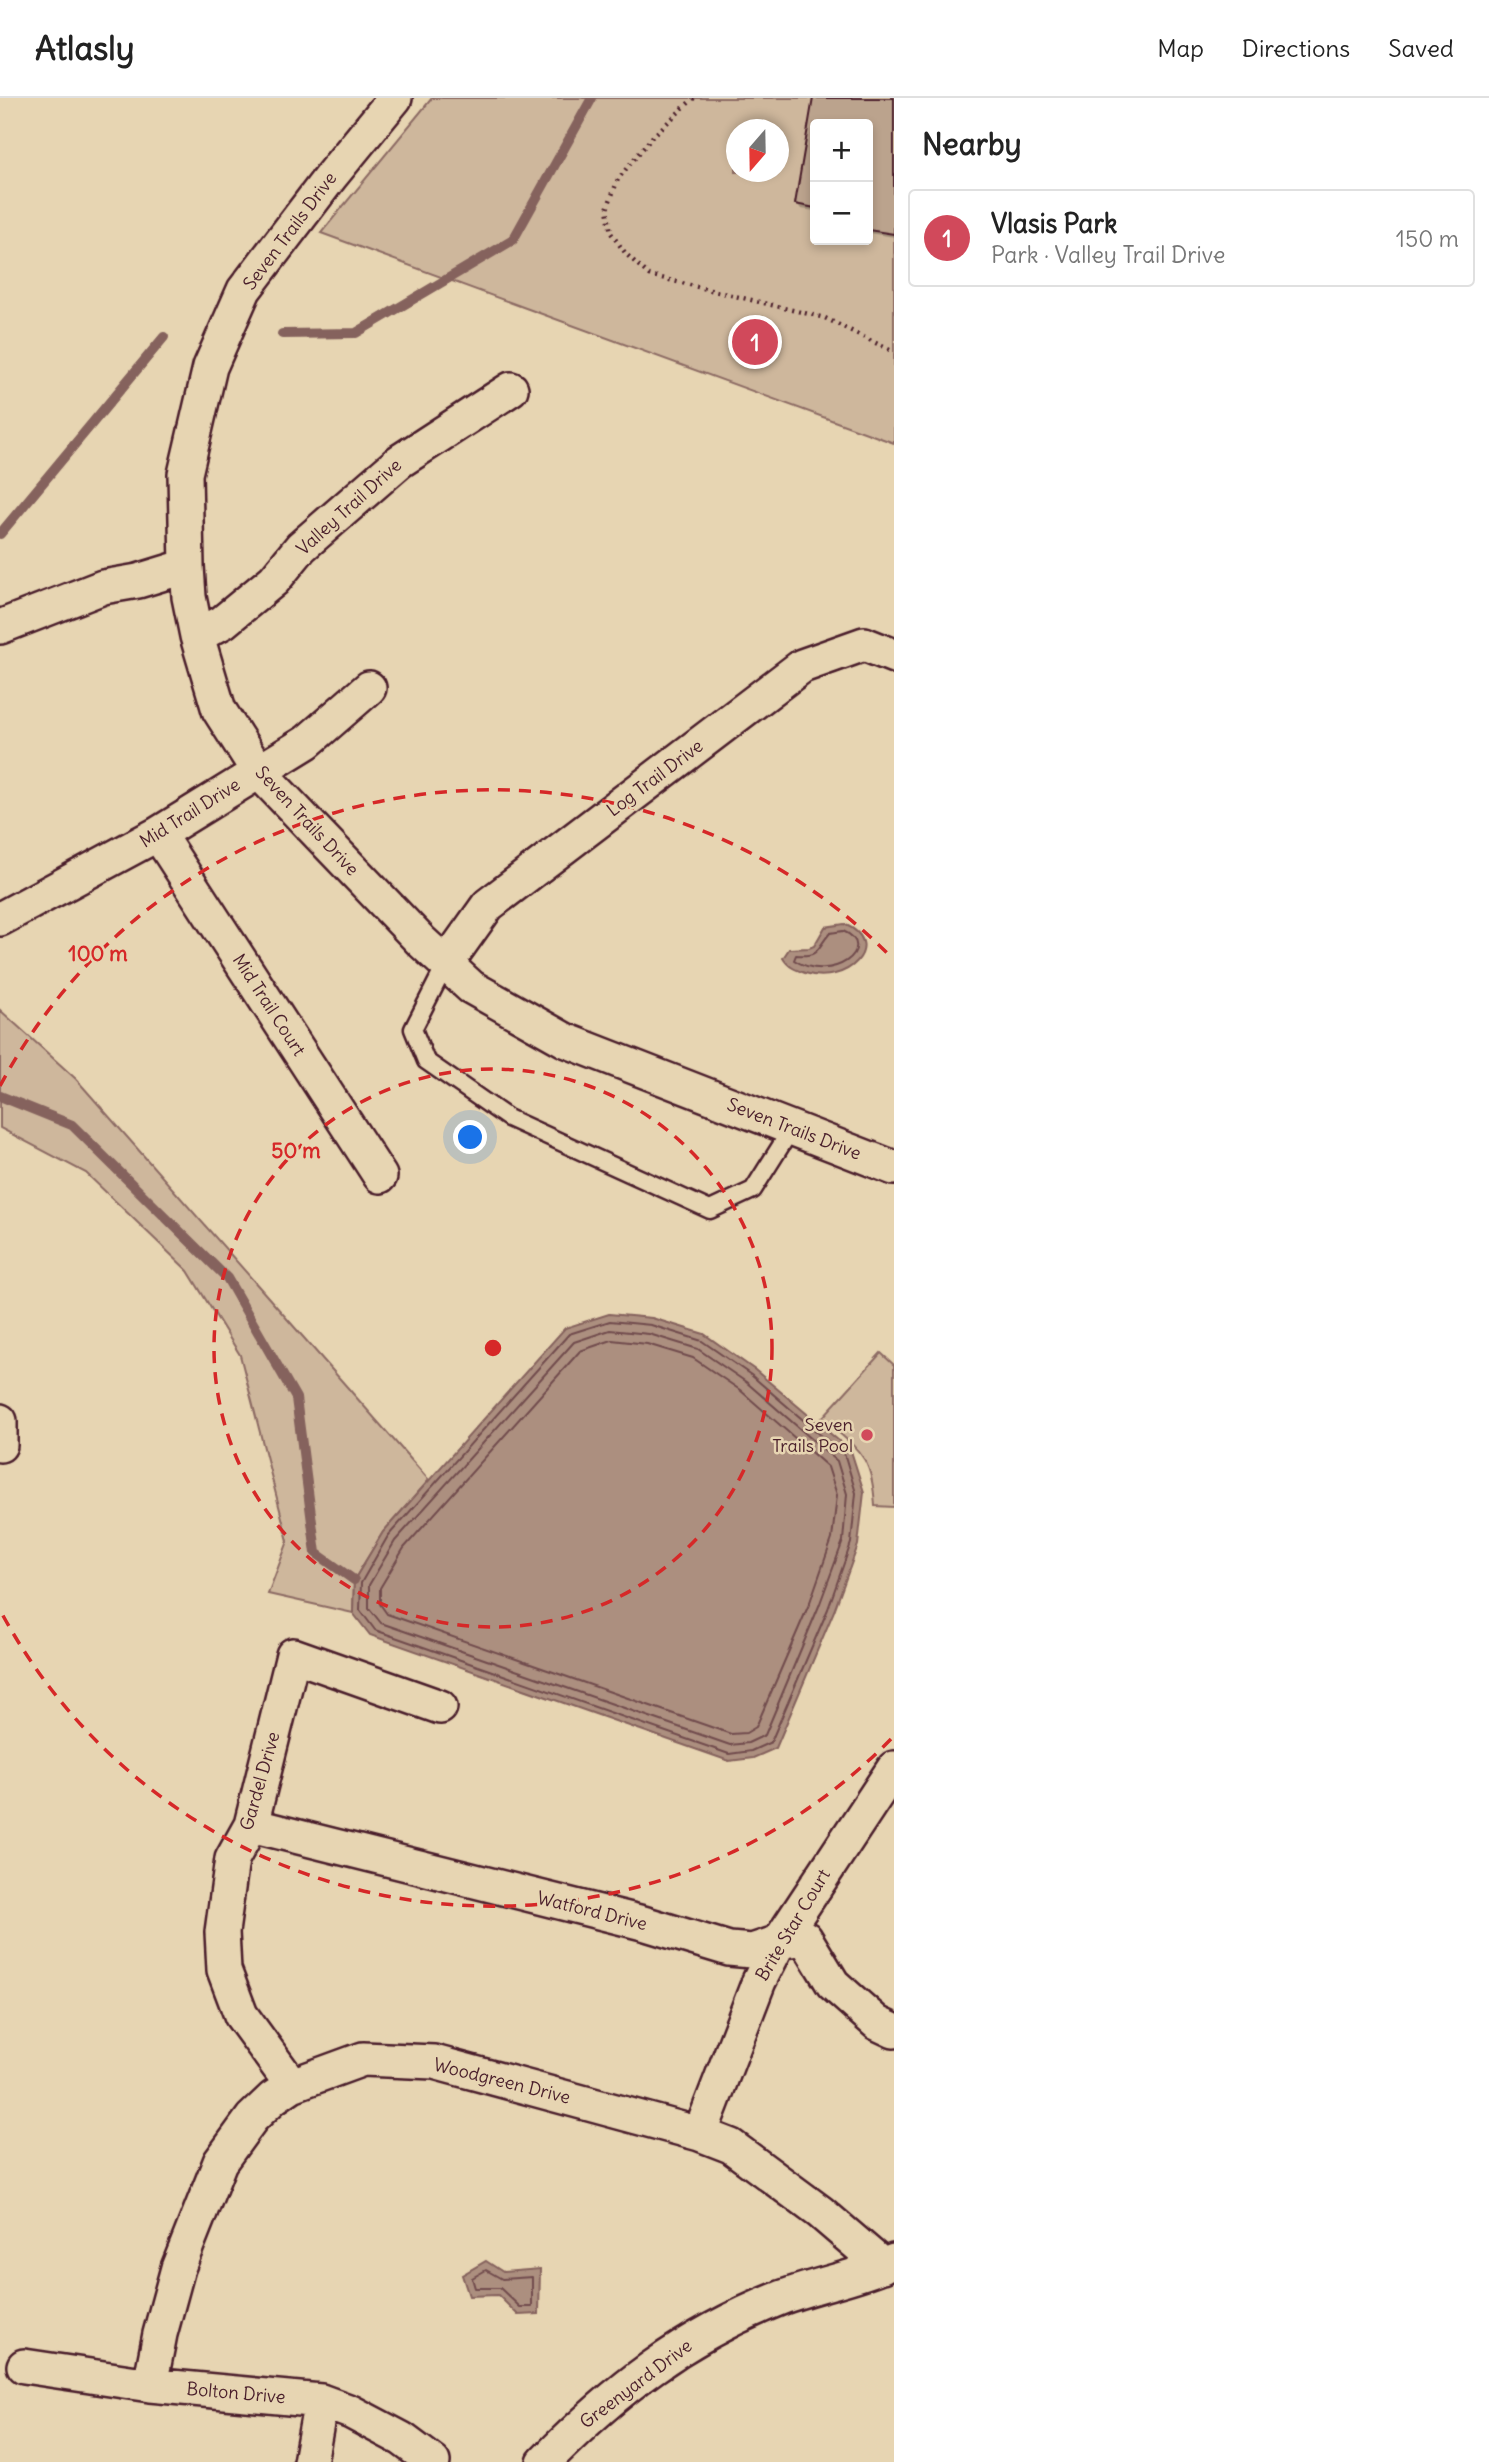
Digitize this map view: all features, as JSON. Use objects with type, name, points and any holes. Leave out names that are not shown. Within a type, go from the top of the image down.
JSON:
[{"type":"street","name":"Seven Trails Drive","points":[[395,98],[244,290],[210,367],[185,474],[187,566],[189,597],[197,636],[219,710],[258,771],[421,941],[471,987],[565,1040],[894,1168]]},
{"type":"street","name":"Valley Trail Drive","points":[[197,636],[223,622],[274,580],[301,547],[400,461],[511,389]]},
{"type":"street","points":[[0,627],[103,587],[138,581],[187,566]]},
{"type":"street","name":"Log Trail Drive","points":[[446,964],[488,905],[802,666],[864,645],[894,656]]},
{"type":"street","name":"Mid Trail Drive","points":[[0,919],[158,834],[307,742],[369,688]]},
{"type":"street","name":"Mid Trail Court","points":[[158,834],[380,1176]]},
{"type":"street","points":[[0,1421],[0,1445]]},
{"type":"street","name":"Gardel Drive","points":[[292,2085],[241,2015],[224,1970],[222,1932],[232,1859],[251,1825],[293,1654],[440,1707]]},
{"type":"street","name":"Brite Star Court","points":[[700,2134],[759,1981],[779,1942],[894,1768]]},
{"type":"street","name":"Watford Drive","points":[[251,1825],[643,1923],[729,1950],[752,1951],[779,1942],[805,1938],[833,1984],[877,2023],[894,2031]]},
{"type":"street","name":"Woodgreen Drive","points":[[150,2385],[160,2334],[178,2268],[220,2162],[252,2119],[273,2098],[292,2085],[363,2059],[434,2063],[700,2134],[731,2146],[889,2263]]},
{"type":"street","name":"Greenyard Drive","points":[[544,2462],[583,2422],[676,2349],[718,2325],[779,2298],[889,2263]]},
{"type":"street","name":"Bolton Drive","points":[[24,2367],[150,2385],[321,2402],[351,2412],[402,2439],[433,2462]]},
{"type":"street","points":[[310,2462],[321,2402]]},
{"type":"lane","points":[[446,964],[413,1029],[426,1061],[508,1118],[710,1210],[753,1190],[792,1128]]},
{"type":"path","points":[[694,98],[653,135],[618,180],[607,209],[611,233],[626,254],[649,275],[825,318],[894,352]]},
{"type":"shaded area","points":[[432,98],[894,98],[894,443],[321,233]]},
{"type":"shaded area","points":[[0,1010],[76,1079],[429,1480],[383,1532],[354,1580],[353,1613],[268,1594],[288,1541],[240,1355],[188,1271],[86,1173],[0,1128]]},
{"type":"shaded area","name":"Seven Trails Pool","points":[[881,1353],[894,1365],[894,1507],[875,1506],[867,1464],[854,1447],[822,1418]]},
{"type":"water","points":[[844,924],[857,932],[863,942],[863,952],[847,969],[820,976],[795,969],[783,958],[789,949],[814,946],[825,927]]},
{"type":"water","points":[[609,1314],[652,1318],[704,1334],[755,1370],[851,1451],[864,1492],[858,1545],[834,1611],[776,1748],[753,1758],[729,1761],[370,1635],[353,1613],[354,1580],[383,1532],[565,1328]]},
{"type":"water","points":[[486,2261],[503,2272],[540,2269],[539,2314],[518,2315],[498,2295],[469,2296],[462,2275]]},
{"type":"building","points":[[813,98],[894,98],[894,234],[873,231],[873,119],[810,119],[810,207],[795,204]]},
{"type":"waterway","points":[[282,334],[356,333],[513,240],[592,98]]},
{"type":"waterway","points":[[0,534],[164,337]]},
{"type":"waterway","points":[[0,1096],[72,1125],[227,1278],[296,1398],[316,1553],[354,1580]]},
{"type":"place","name":"Vlasis Park","points":[[755,342]]},
{"type":"place","name":"Seven Trails Pool","points":[[867,1435]]}]
